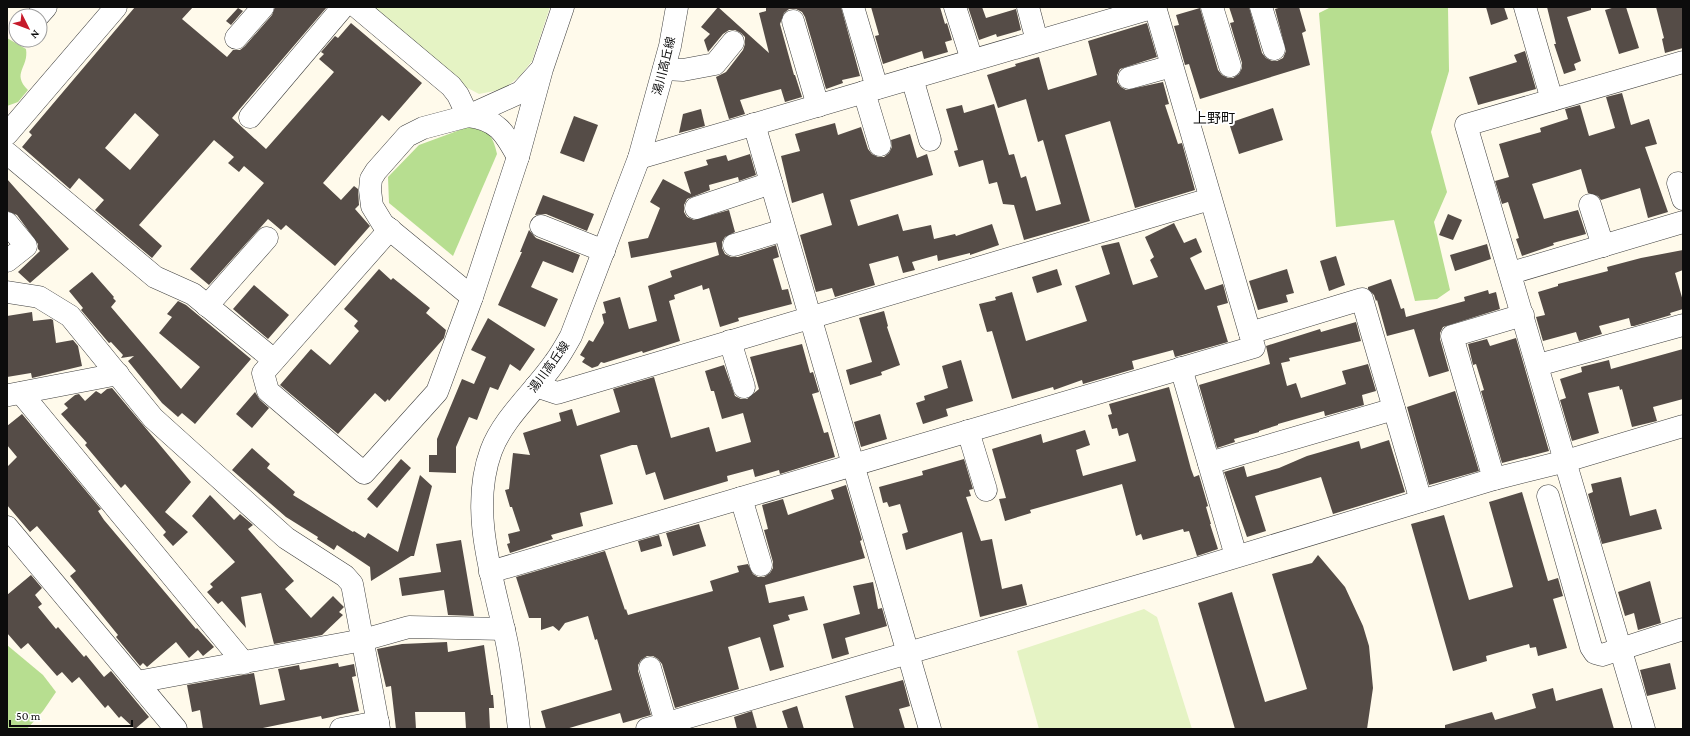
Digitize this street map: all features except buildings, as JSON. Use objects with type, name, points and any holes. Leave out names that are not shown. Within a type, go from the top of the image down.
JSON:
[{"type":"street","points":[[7,134],[116,7]]},
{"type":"street","points":[[236,38],[263,7]]},
{"type":"street","points":[[250,117],[343,7]]},
{"type":"street","points":[[357,7],[451,86],[458,95],[468,116]]},
{"type":"street","points":[[390,229],[264,373],[268,391],[364,473],[437,392],[450,361],[518,157],[542,69],[563,7]]},
{"type":"street","name":"湯川高丘線","points":[[520,729],[504,629],[490,572],[483,516],[484,476],[491,450],[499,436],[556,362],[571,336],[639,158],[664,69],[677,7]]},
{"type":"street","points":[[854,7],[871,90],[880,145]]},
{"type":"street","points":[[955,7],[972,60]]},
{"type":"street","points":[[1028,7],[1038,41]]},
{"type":"street","points":[[490,572],[1254,347],[1155,7],[1126,11],[1038,41],[639,158]]},
{"type":"street","points":[[1212,7],[1230,66]]},
{"type":"street","points":[[1261,7],[1274,49]]},
{"type":"street","points":[[1526,7],[1552,100]]},
{"type":"street","points":[[793,21],[818,106]]},
{"type":"street","points":[[664,69],[683,70],[715,64],[733,42]]},
{"type":"street","points":[[1644,729],[1466,124],[1683,62]]},
{"type":"street","points":[[1129,78],[1172,66]]},
{"type":"street","points":[[472,297],[390,229],[377,216],[372,206],[370,190],[371,179],[376,171],[407,136],[423,128],[468,116],[521,92],[532,82],[542,69]]},
{"type":"street","points":[[912,78],[930,140]]},
{"type":"street","points":[[468,116],[482,118],[497,126],[509,140],[518,157]]},
{"type":"street","points":[[754,124],[930,729]]},
{"type":"street","points":[[7,153],[155,277],[193,294],[274,360]]},
{"type":"street","points":[[696,208],[771,183]]},
{"type":"street","points":[[536,386],[557,393],[1210,200]]},
{"type":"street","points":[[1590,204],[1603,246]]},
{"type":"street","points":[[1511,273],[1683,222]]},
{"type":"street","points":[[7,223],[26,246],[7,261]]},
{"type":"street","points":[[541,226],[604,251]]},
{"type":"street","points":[[734,244],[784,230]]},
{"type":"street","points":[[207,306],[267,238]]},
{"type":"street","points":[[7,292],[39,297],[70,316],[153,418],[286,538],[345,576],[352,584],[379,726],[341,729]]},
{"type":"street","points":[[1250,333],[1362,299],[1421,501]]},
{"type":"street","points":[[1494,479],[1452,336],[1523,315]]},
{"type":"street","points":[[1538,365],[1683,325]]},
{"type":"street","points":[[730,341],[744,387]]},
{"type":"street","points":[[1181,368],[1236,556]]},
{"type":"street","points":[[118,374],[14,394],[244,663]]},
{"type":"street","points":[[1209,463],[1394,409]]},
{"type":"street","points":[[650,668],[656,726],[908,653],[1494,479],[1566,461],[1683,426]]},
{"type":"street","points":[[968,431],[986,490]]},
{"type":"street","points":[[1548,496],[1591,647],[1595,653],[1602,655],[1683,629]]},
{"type":"street","points":[[741,498],[761,565]]},
{"type":"street","points":[[7,527],[176,729]]},
{"type":"street","points":[[136,682],[363,640],[409,627],[504,629]]},
{"type":"green space","points":[[369,7],[550,7],[532,61],[520,76],[505,88],[479,94],[464,86]]},
{"type":"green space","points":[[1331,7],[1448,7],[1449,71],[1431,132],[1447,192],[1434,222],[1450,290],[1437,299],[1415,301],[1394,220],[1336,227],[1319,13]]},
{"type":"green space","points":[[7,38],[8,48],[26,49],[21,79],[28,90],[18,102],[7,106]]},
{"type":"green space","points":[[468,127],[481,130],[488,134],[493,142],[497,154],[453,256],[389,203],[388,177],[419,145]]},
{"type":"green space","points":[[1144,609],[1157,617],[1192,729],[1039,729],[1017,651]]},
{"type":"green space","points":[[7,645],[43,675],[56,692],[43,711],[27,729],[7,728]]},
{"type":"district","name":"上野町","points":[[1214,118]]}]
